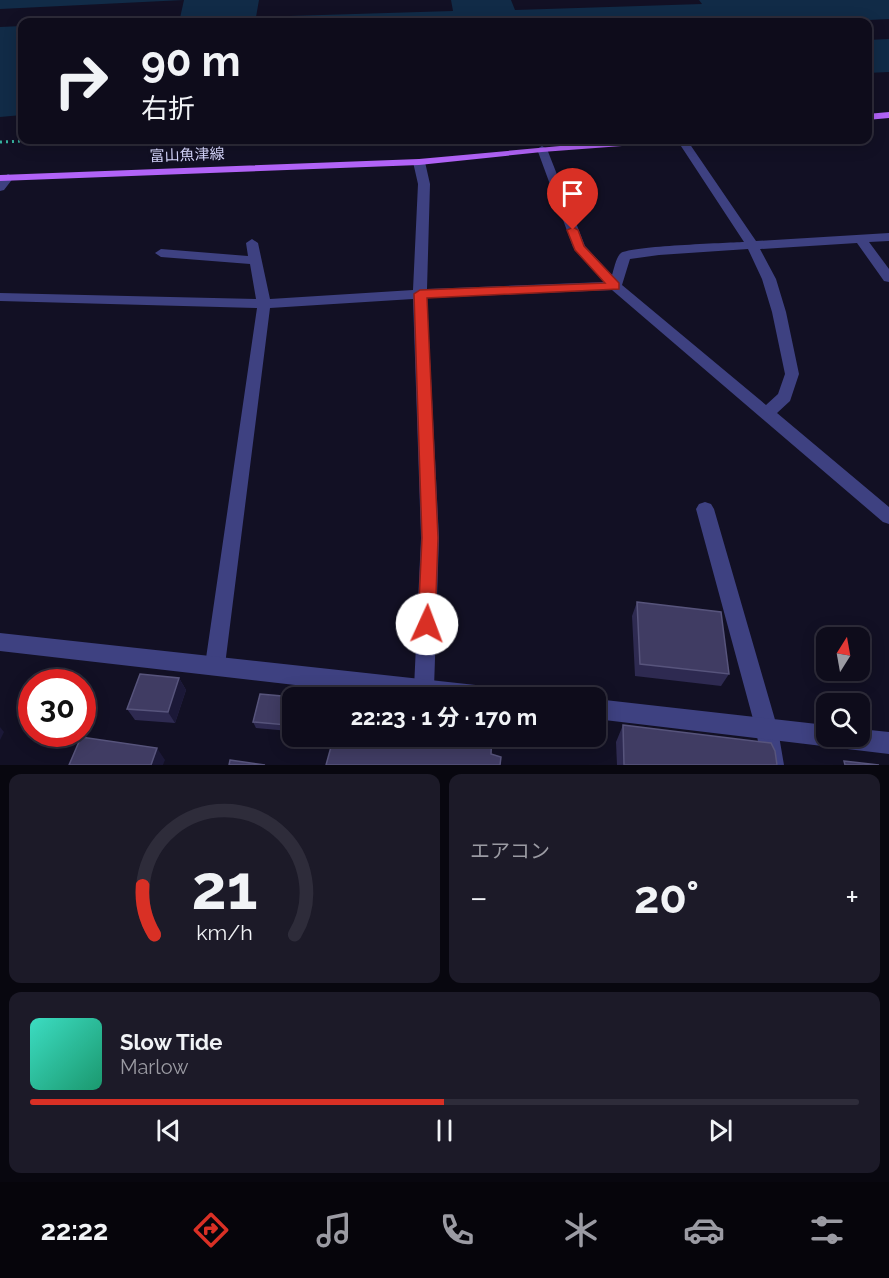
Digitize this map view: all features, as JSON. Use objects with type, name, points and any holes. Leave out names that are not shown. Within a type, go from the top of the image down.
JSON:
[{"type":"main road","points":[[872,116],[889,114]]},
{"type":"main road","name":"富山魚津線","points":[[4,177],[419,162],[609,144]]},
{"type":"street","points":[[685,144],[752,245],[769,279],[779,312],[792,374],[785,397],[766,414]]},
{"type":"street","points":[[542,149],[579,247],[615,286],[889,517]]},
{"type":"street","points":[[419,162],[424,184],[420,294],[430,538],[424,687]]},
{"type":"street","points":[[0,188],[4,177]]},
{"type":"street","points":[[615,286],[625,256],[752,245],[889,237]]},
{"type":"street","points":[[861,239],[889,278]]},
{"type":"street","points":[[215,665],[264,304],[252,243]]},
{"type":"street","points":[[161,253],[255,260]]},
{"type":"street","points":[[0,297],[264,304],[420,294],[615,286]]},
{"type":"street","points":[[705,509],[767,730],[773,765]]},
{"type":"street","points":[[0,642],[415,687]]},
{"type":"street","points":[[606,710],[816,735]]},
{"type":"street","points":[[870,741],[889,743]]},
{"type":"path","points":[[0,142],[18,141]]},
{"type":"water","points":[[0,0],[889,0],[889,72],[872,73],[872,18],[18,18],[18,115],[0,117]]},
{"type":"pier","points":[[184,0],[180,18],[18,18],[18,26],[0,27],[0,9]]},
{"type":"pier","points":[[259,0],[451,0],[453,11],[256,17]]},
{"type":"pier","points":[[511,0],[699,0],[702,4],[515,10]]},
{"type":"pier","points":[[889,19],[889,39],[872,40],[872,20]]},
{"type":"building","points":[[637,602],[721,612],[729,674],[640,664]]},
{"type":"building","points":[[140,674],[179,678],[168,712],[127,709]]},
{"type":"building","points":[[260,694],[282,696],[282,725],[253,722]]},
{"type":"building","points":[[623,725],[771,743],[777,765],[624,765]]},
{"type":"building","points":[[96,739],[157,748],[151,765],[69,765],[77,747],[96,747]]},
{"type":"building","points":[[331,747],[491,747],[491,754],[501,757],[500,765],[326,765]]},
{"type":"building","points":[[230,760],[265,765],[229,765]]},
{"type":"building","points":[[844,761],[879,765],[845,765]]},
{"type":"route","points":[[427,624],[430,538],[420,294],[615,286],[579,247],[573,230]]}]
